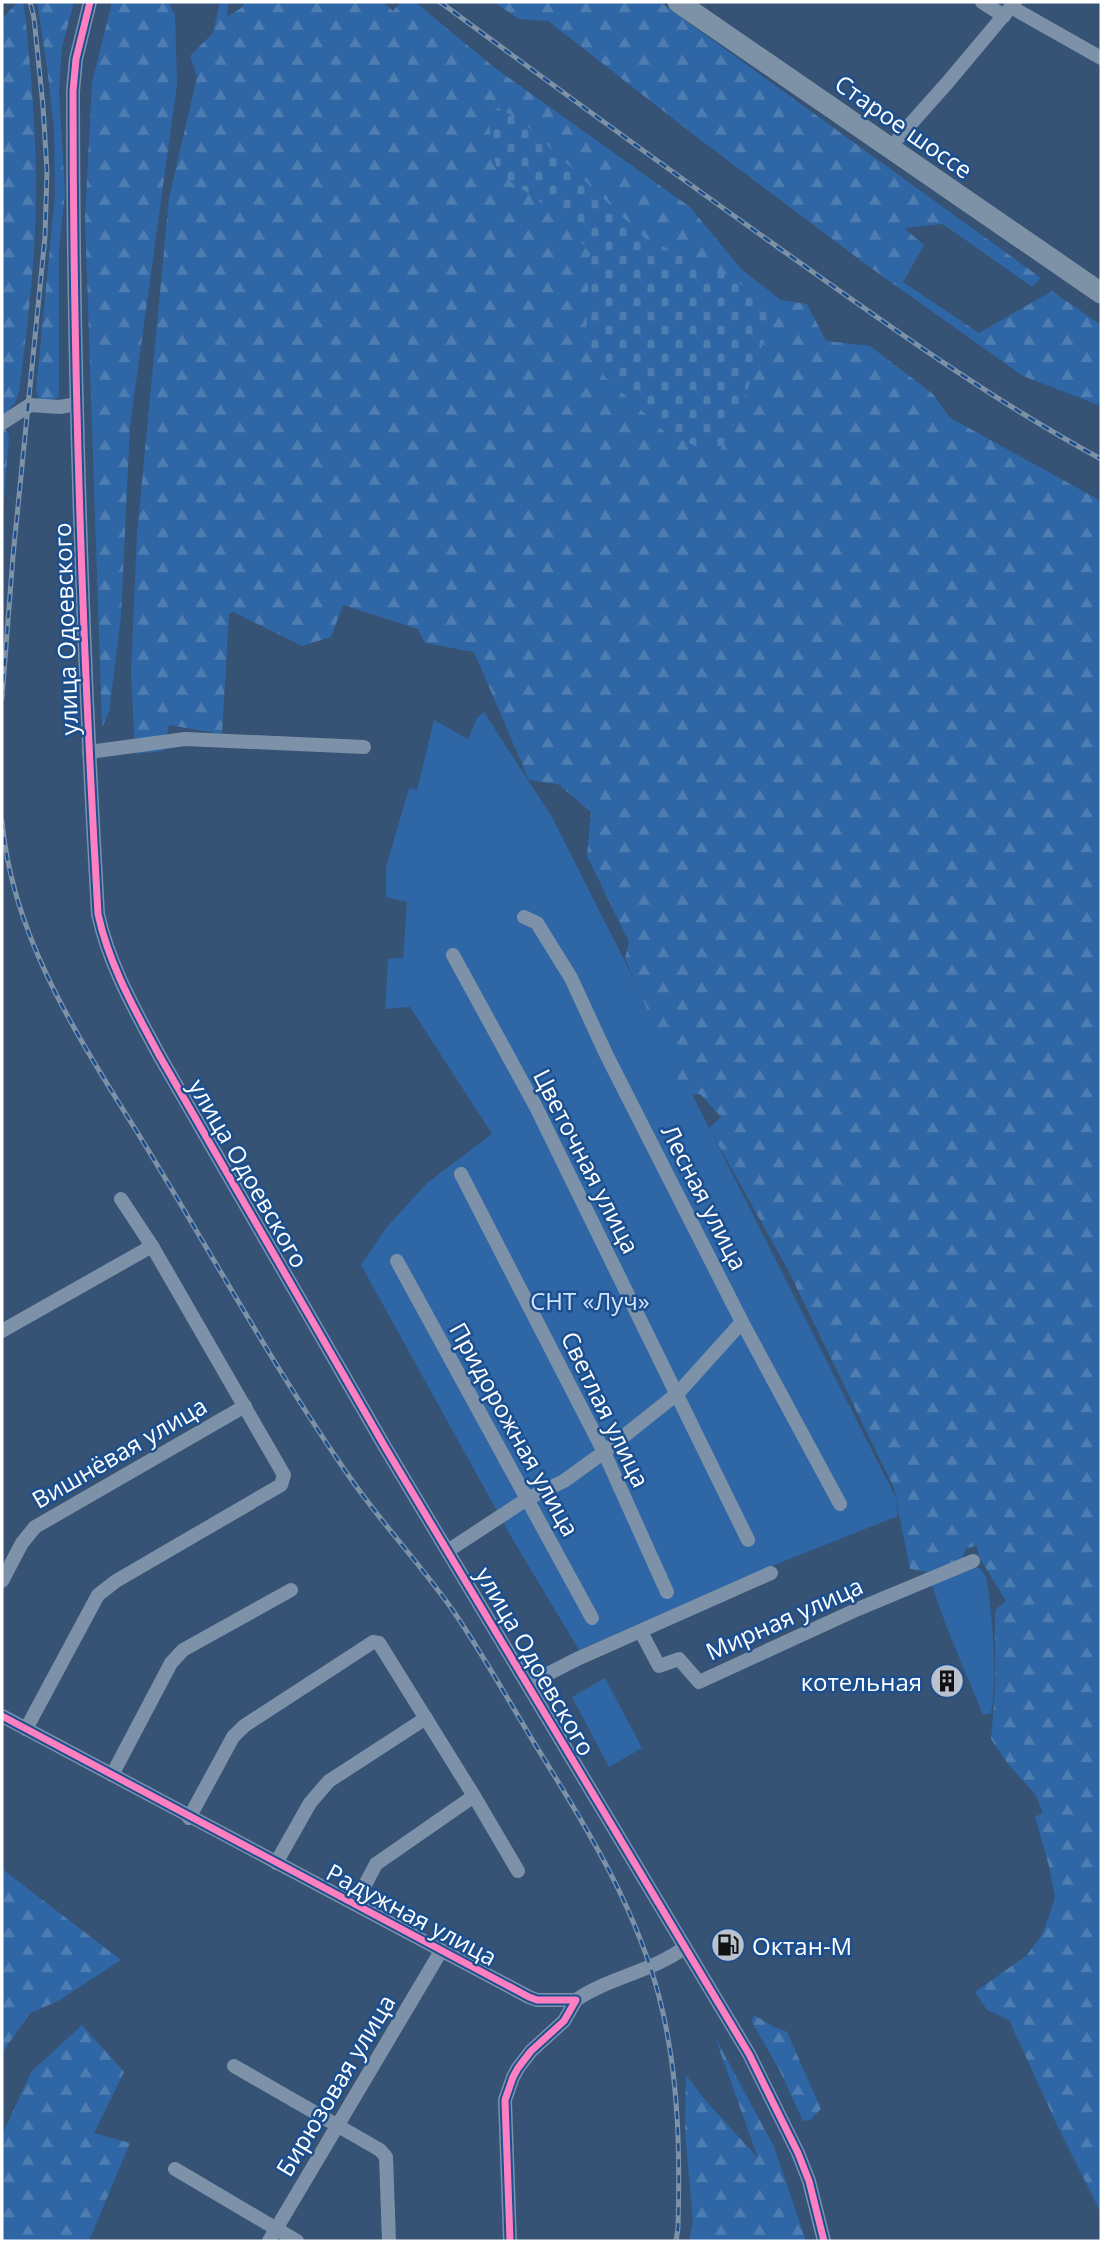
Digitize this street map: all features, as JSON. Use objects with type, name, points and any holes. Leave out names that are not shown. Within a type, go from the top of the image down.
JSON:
[{"type":"highway","name":"Старое шоссе","points":[[678,2],[1101,293]]},
{"type":"highway","name":"Старое шоссе","points":[[703,2],[1101,279]]},
{"type":"street","name":"улица Одоевского","points":[[90,2],[76,59],[72,91],[73,306],[82,612],[98,914],[111,961],[159,1055],[385,1447],[749,2054],[782,2117],[809,2181],[824,2241]]},
{"type":"street","points":[[982,2],[1010,8],[1101,58]]},
{"type":"street","points":[[899,137],[1010,8]]},
{"type":"street","points":[[2,423],[30,405],[60,407],[77,404]]},
{"type":"street","points":[[89,752],[185,739],[364,747]]},
{"type":"street","name":"Лесная улица","points":[[524,918],[537,923],[571,978],[607,1056],[743,1322],[840,1504]]},
{"type":"street","name":"Цветочная улица","points":[[453,956],[536,1107],[748,1540]]},
{"type":"street","name":"Светлая улица","points":[[461,1174],[604,1452],[667,1592]]},
{"type":"street","points":[[26,1729],[98,1595],[116,1581],[281,1485],[284,1475],[152,1246],[121,1199]]},
{"type":"street","points":[[2,1331],[152,1246]]},
{"type":"street","name":"Придорожная улица","points":[[397,1261],[592,1618]]},
{"type":"street","points":[[449,1550],[527,1499],[564,1481],[604,1452],[678,1393],[743,1322]]},
{"type":"street","name":"Вишнёвая улица","points":[[2,1581],[22,1543],[35,1527],[245,1406]]},
{"type":"street","name":"Мирная улица","points":[[641,1632],[659,1666],[679,1659],[699,1682],[858,1609],[973,1561]]},
{"type":"street","points":[[528,1684],[771,1573]]},
{"type":"street","points":[[112,1775],[171,1663],[183,1650],[291,1590]]},
{"type":"street","points":[[190,1818],[233,1737],[244,1726],[373,1642],[379,1643],[518,1871]]},
{"type":"street","name":"Радужная улица","points":[[2,1716],[537,2000],[576,2000]]},
{"type":"street","points":[[276,1863],[310,1803],[329,1781],[426,1718]]},
{"type":"street","points":[[355,1904],[376,1864],[474,1796]]},
{"type":"street","points":[[510,2241],[505,2100],[518,2068],[531,2051],[564,2021],[576,2000],[595,1987],[669,1959],[684,1948]]},
{"type":"street","name":"Бирюзовая улица","points":[[273,2235],[441,1951]]},
{"type":"street","points":[[234,2066],[380,2150],[386,2157],[389,2241]]},
{"type":"street","points":[[175,2169],[273,2235],[297,2241]]},
{"type":"green space","points":[[18,2],[23,2],[31,79],[35,145],[35,240],[19,391],[15,403],[2,417],[2,19]]},
{"type":"green space","points":[[37,2],[74,2],[62,47],[59,92],[65,193],[59,250],[59,397],[45,403],[39,400],[36,390],[55,195],[54,128]]},
{"type":"green space","points":[[112,2],[168,2],[175,14],[177,84],[130,426],[121,616],[109,712],[102,727],[85,217],[92,83]]},
{"type":"green space","points":[[220,2],[228,2],[227,17],[244,6],[244,2],[383,2],[393,11],[401,2],[415,2],[495,68],[690,207],[741,269],[781,300],[807,304],[826,341],[870,346],[933,394],[949,417],[1101,501],[1101,2213],[1009,2020],[987,2010],[975,1992],[1027,1955],[1043,1933],[1055,1898],[1035,1817],[1043,1813],[1035,1794],[1008,1764],[991,1739],[995,1691],[995,1610],[1006,1601],[979,1557],[977,1546],[966,1548],[960,1563],[934,1573],[910,1569],[894,1488],[788,1270],[709,1128],[721,1117],[700,1094],[684,1095],[625,958],[629,942],[587,856],[591,812],[558,784],[529,780],[474,652],[425,643],[418,629],[343,605],[331,637],[302,646],[233,612],[229,614],[222,734],[169,725],[163,751],[135,754],[131,672],[137,534],[169,198],[197,77],[190,56],[213,33]]},
{"type":"green space","points":[[494,2],[660,2],[1041,278],[1032,287],[943,224],[904,228],[924,245],[903,282],[979,333],[1052,291],[1101,325],[1101,406],[1023,376],[864,263],[548,21],[519,19]]},
{"type":"green space","points":[[499,108],[523,122],[646,239],[728,275],[772,308],[749,384],[735,421],[717,456],[665,432],[604,376],[586,335],[590,253],[562,217],[497,172],[487,113]]},
{"type":"green space","points":[[2,422],[9,436],[2,525]]},
{"type":"green space","name":"СНТ «Луч»","points":[[484,712],[552,817],[896,1498],[898,1516],[777,1564],[579,1650],[513,1540],[361,1265],[386,1228],[427,1183],[492,1134],[410,1007],[385,1009],[388,959],[403,958],[407,902],[386,897],[386,867],[409,788],[417,790],[434,720],[468,739],[477,718]]},
{"type":"green space","points":[[971,1567],[980,1568],[986,1577],[992,1625],[993,1700],[991,1713],[983,1715],[931,1583]]},
{"type":"green space","points":[[605,1678],[642,1748],[609,1767],[572,1697]]},
{"type":"green space","points":[[2,1869],[121,1960],[58,2001],[30,2013],[2,2053]]},
{"type":"green space","points":[[754,2015],[787,2032],[821,2109],[810,2120],[803,2121],[780,2071],[752,2022]]},
{"type":"green space","points":[[82,2025],[124,2072],[94,2133],[130,2143],[89,2241],[2,2241],[2,2135],[31,2072]]},
{"type":"green space","points":[[715,2037],[774,2147],[806,2241],[689,2241],[693,2222],[685,2132],[686,2075],[758,2158]]},
{"type":"railway","points":[[2,698],[13,556],[45,237],[47,171],[43,106],[30,2]]},
{"type":"railway","points":[[440,2],[706,196],[908,338],[1022,413],[1101,459]]},
{"type":"railway","points":[[2,821],[9,867],[21,911],[56,995],[78,1035],[324,1439],[363,1496],[442,1595],[475,1643],[573,1805],[610,1872],[641,1941],[653,1976],[668,2040],[678,2147],[676,2241]]},
{"type":"cycle path","points":[[90,2],[76,59],[73,91],[73,194],[87,708],[98,914],[103,933],[124,987],[159,1055],[385,1447],[749,2054],[798,2153],[809,2181],[824,2241]]},
{"type":"cycle path","points":[[2,1716],[529,1997],[537,2000],[576,2000],[564,2021],[531,2051],[518,2068],[505,2100],[510,2241]]},
{"type":"place","name":"котельная","points":[[947,1681]]},
{"type":"place","name":"Октан-М","points":[[728,1945]]}]
